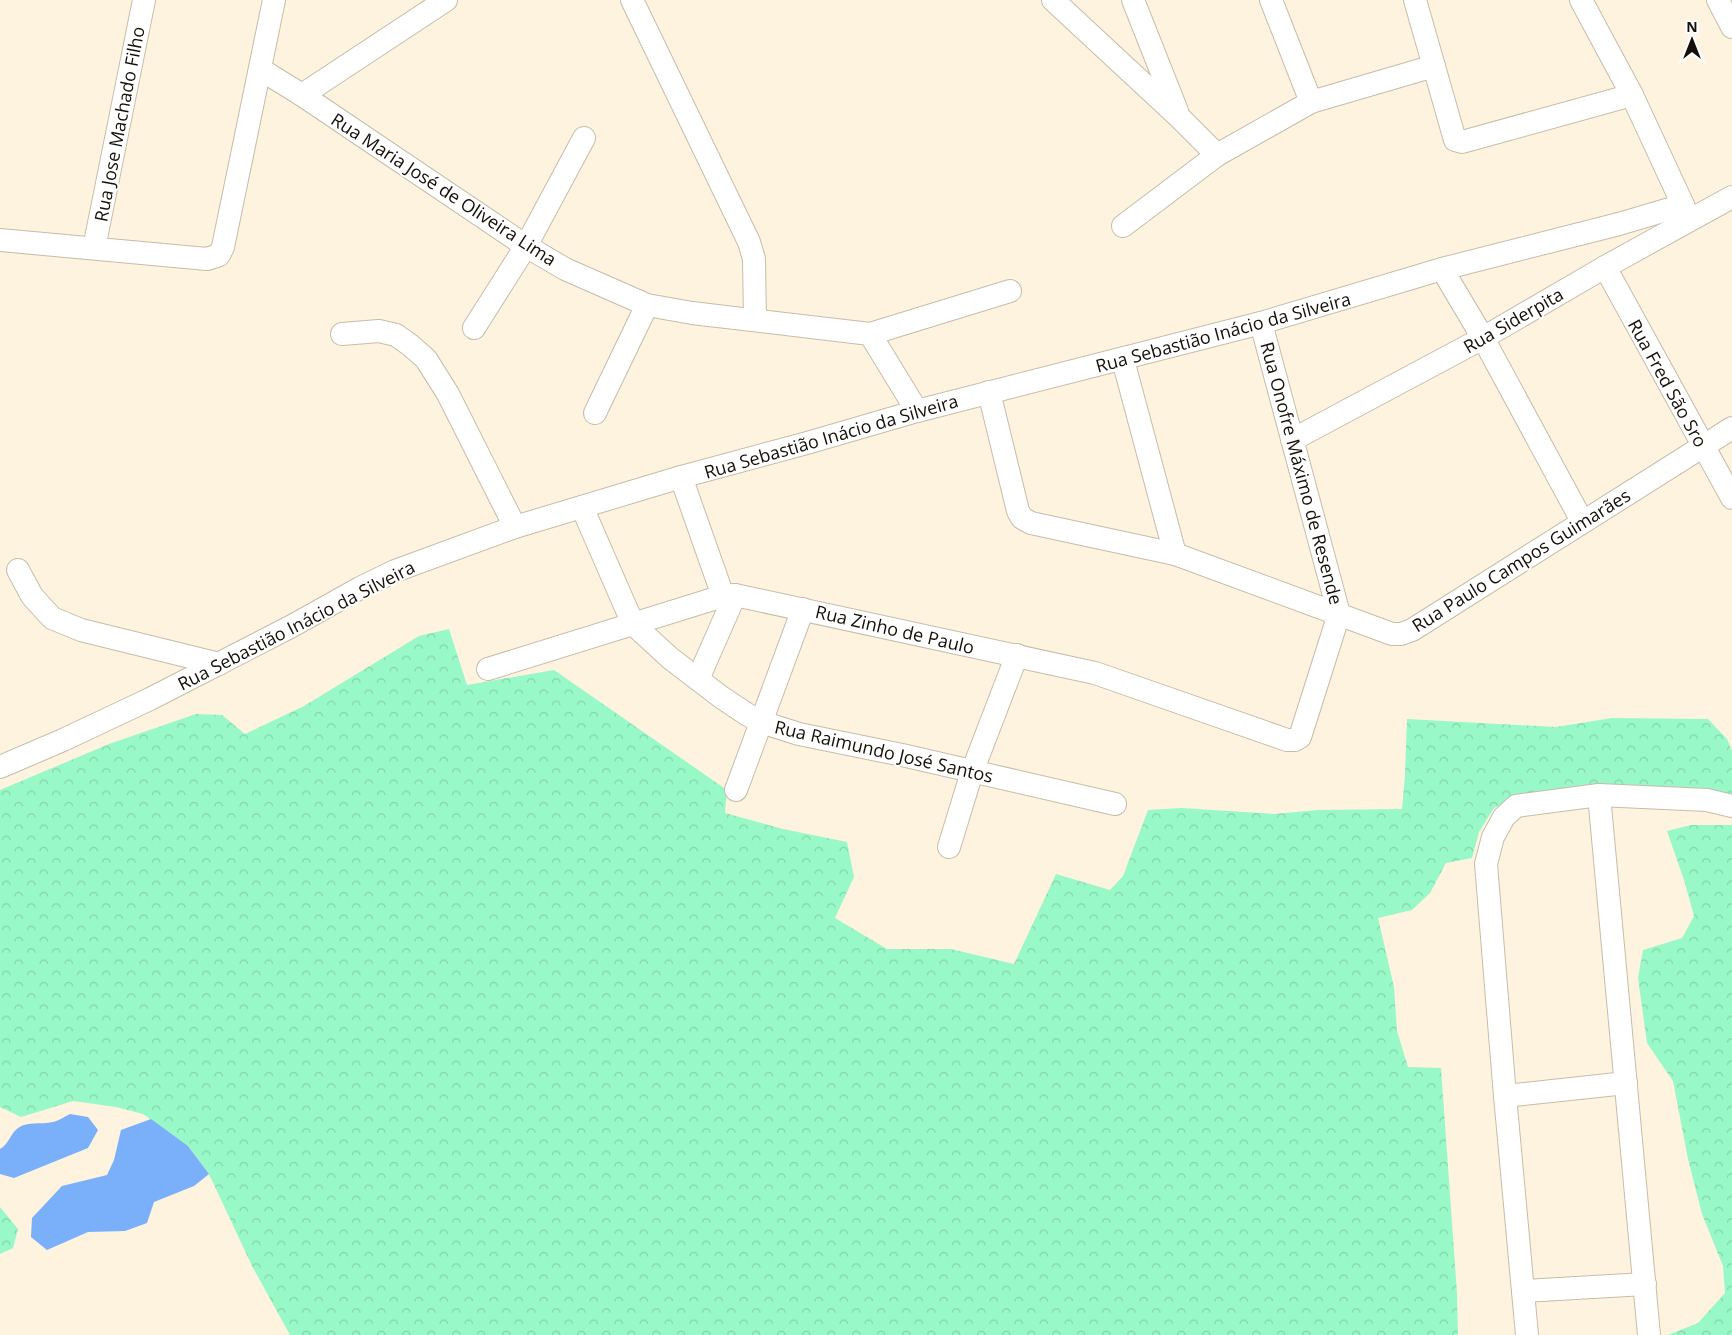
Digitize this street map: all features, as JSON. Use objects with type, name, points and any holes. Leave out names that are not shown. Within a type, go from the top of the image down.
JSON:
[{"type":"street","name":"Rua Jose Machado Filho","points":[[94,248],[144,0]]},
{"type":"street","points":[[0,240],[207,259],[219,255],[223,247],[274,0]]},
{"type":"street","points":[[302,95],[446,0]]},
{"type":"street","points":[[632,0],[749,242],[754,259],[755,320]]},
{"type":"street","points":[[1053,0],[1179,117],[1217,155]]},
{"type":"street","points":[[1133,0],[1179,117]]},
{"type":"street","points":[[1271,0],[1311,102]]},
{"type":"street","points":[[1415,0],[1455,140],[1462,142],[1632,95]]},
{"type":"street","points":[[1581,0],[1632,95],[1686,213]]},
{"type":"street","points":[[1718,0],[1732,27]]},
{"type":"street","points":[[1123,226],[1217,155],[1311,102],[1434,66]]},
{"type":"street","name":"Rua Maria José de Oliveira Lima","points":[[260,69],[302,95],[526,246],[565,269],[647,305],[692,313],[870,334]]},
{"type":"street","points":[[474,328],[526,246],[584,138]]},
{"type":"street","name":"Rua Siderpita","points":[[1292,440],[1483,338],[1604,267],[1686,213],[1730,202]]},
{"type":"street","name":"Rua Sebastião Inácio da Silveira","points":[[0,767],[63,740],[219,664],[395,571],[514,527],[681,477],[807,444],[917,411],[1123,360],[1261,323],[1442,270],[1619,224],[1686,213]]},
{"type":"street","name":"Rua Fred São Sro","points":[[1604,267],[1732,498]]},
{"type":"street","points":[[1442,270],[1483,338],[1582,521]]},
{"type":"street","points":[[917,411],[870,334],[1010,291]]},
{"type":"street","points":[[595,413],[647,305]]},
{"type":"street","name":"Rua Onofre Máximo de Resende","points":[[1261,323],[1340,614],[1300,737]]},
{"type":"street","points":[[342,334],[379,332],[396,335],[426,359],[448,394],[514,527]]},
{"type":"street","points":[[1123,360],[1175,554]]},
{"type":"street","name":"Rua Paulo Campos Guimarães","points":[[989,392],[1018,510],[1022,518],[1031,523],[1175,554],[1392,634],[1401,634],[1412,630],[1732,428]]},
{"type":"street","points":[[681,477],[729,595],[698,679]]},
{"type":"street","name":"Rua Raimundo José Santos","points":[[582,506],[633,624],[670,658],[721,697],[761,722],[799,734],[902,755],[1114,804]]},
{"type":"street","points":[[18,570],[32,596],[52,618],[81,630],[219,664]]},
{"type":"street","name":"Rua Zinho de Paulo","points":[[488,670],[729,595],[803,609],[1095,673],[1287,740],[1295,740],[1300,737]]},
{"type":"street","points":[[736,790],[803,609]]},
{"type":"street","points":[[949,848],[972,772],[1016,656]]},
{"type":"street","points":[[1526,1335],[1486,864],[1493,837],[1504,817],[1516,806],[1599,796],[1707,800],[1732,806]]},
{"type":"street","points":[[1599,796],[1649,1335]]},
{"type":"street","points":[[1505,1096],[1626,1083]]},
{"type":"street","points":[[1523,1291],[1645,1284]]},
{"type":"green space","points":[[449,629],[467,685],[554,670],[727,790],[725,813],[783,829],[847,842],[854,877],[835,918],[887,949],[951,949],[1014,964],[1056,874],[1110,890],[1123,876],[1148,810],[1181,808],[1274,814],[1318,810],[1402,809],[1407,719],[1556,727],[1612,718],[1708,719],[1727,739],[1732,751],[1732,798],[1517,796],[1494,808],[1479,832],[1472,858],[1446,863],[1430,893],[1412,910],[1378,918],[1394,987],[1397,1031],[1408,1067],[1441,1068],[1457,1293],[1458,1335],[290,1335],[252,1266],[209,1174],[188,1146],[143,1114],[116,1107],[73,1101],[21,1117],[0,1107],[0,790],[109,744],[196,714],[222,715],[245,734],[304,706],[419,636]]},
{"type":"green space","points":[[1691,825],[1732,825],[1732,1335],[1668,1335],[1698,1323],[1725,1293],[1723,1266],[1702,1214],[1688,1159],[1673,1081],[1647,1043],[1638,978],[1643,950],[1682,938],[1694,916],[1667,831]]},
{"type":"green space","points":[[0,1207],[18,1229],[13,1248],[0,1254]]},
{"type":"water","points":[[70,1114],[88,1117],[98,1130],[88,1148],[14,1178],[0,1174],[0,1149],[18,1128],[30,1124],[48,1123]]},
{"type":"water","points":[[151,1119],[188,1146],[209,1174],[194,1186],[154,1202],[147,1223],[125,1231],[88,1232],[47,1250],[31,1237],[32,1218],[62,1186],[107,1175],[114,1160],[121,1130]]}]
